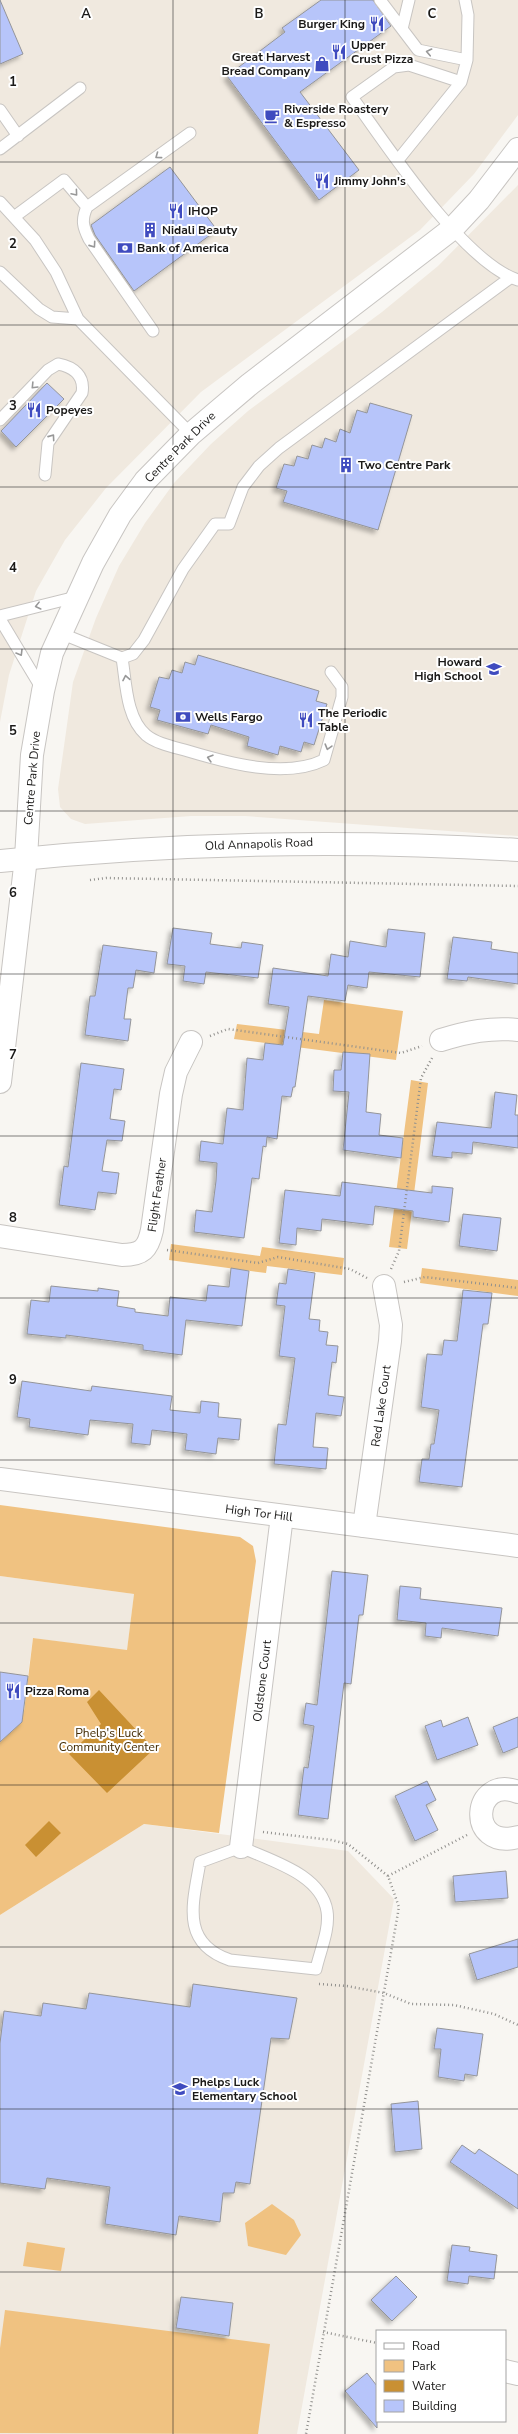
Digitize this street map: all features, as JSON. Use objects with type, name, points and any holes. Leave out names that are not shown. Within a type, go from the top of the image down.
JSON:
[{"type":"street","name":"Centre Park Drive","points":[[0,1082],[26,858],[32,755],[43,691],[52,653],[76,596],[120,516],[146,481],[190,434],[250,384],[452,229],[479,200],[518,149]]},
{"type":"street","name":"Old Annapolis Road","points":[[0,861],[119,850],[257,844],[396,844],[518,850]]},
{"type":"street","points":[[441,1040],[483,1029],[518,1030]]},
{"type":"street","name":"Flight Feather","points":[[0,1236],[122,1255],[135,1255],[144,1252],[149,1244],[171,1094],[176,1072],[191,1042]]},
{"type":"street","name":"Red Lake Court","points":[[364,1526],[390,1341],[390,1325],[384,1286]]},
{"type":"street","name":"High Tor Hill","points":[[0,1479],[518,1546]]},
{"type":"street","name":"Oldstone Court","points":[[241,1847],[282,1516]]},
{"type":"street","points":[[518,1792],[510,1788],[499,1789],[485,1799],[480,1814],[484,1828],[498,1839],[506,1840],[518,1837]]},
{"type":"street","points":[[506,2371],[518,2374]]},
{"type":"lane","points":[[380,0],[418,50],[467,60]]},
{"type":"lane","points":[[402,29],[409,0]]},
{"type":"lane","points":[[398,160],[461,82],[467,60],[468,15],[465,0]]},
{"type":"lane","points":[[60,633],[122,658],[133,654],[144,640],[183,569],[215,524],[229,524],[243,488],[259,466],[279,448],[514,279],[492,267],[452,229],[398,160],[352,97],[394,67],[409,65],[461,82]]},
{"type":"lane","points":[[0,149],[80,88]]},
{"type":"lane","points":[[0,110],[18,136]]},
{"type":"lane","points":[[153,331],[89,239],[82,226],[87,207],[190,133]]},
{"type":"lane","points":[[14,217],[64,180],[87,207]]},
{"type":"lane","points":[[0,202],[36,240],[56,272],[78,319],[190,434]]},
{"type":"lane","points":[[0,272],[45,313],[52,317],[78,319]]},
{"type":"lane","points":[[0,420],[48,370],[58,364],[69,366],[79,374],[84,385],[82,393],[48,443],[45,475]]},
{"type":"lane","points":[[0,616],[76,596]]},
{"type":"lane","points":[[0,619],[43,691]]},
{"type":"lane","points":[[122,658],[133,717],[146,734],[163,744],[235,765],[261,767],[298,768],[313,766],[324,760],[342,697],[342,688],[331,672]]},
{"type":"lane","points":[[241,1847],[300,1875],[311,1883],[322,1895],[327,1912],[316,1969],[230,1960],[217,1956],[204,1946],[193,1922],[192,1905],[200,1862],[241,1847]]},
{"type":"path","points":[[90,880],[106,878],[518,886]]},
{"type":"path","points":[[191,1042],[228,1029],[401,1052],[441,1040]]},
{"type":"path","points":[[384,1286],[399,1251],[421,1078],[441,1040]]},
{"type":"path","points":[[149,1244],[171,1252],[258,1263],[278,1257],[350,1269],[384,1286],[425,1277],[518,1288]]},
{"type":"path","points":[[388,1876],[484,1828]]},
{"type":"path","points":[[241,1847],[260,1832],[331,1840],[348,1844],[388,1876],[399,1907],[306,2434]]},
{"type":"path","points":[[314,1984],[347,1986],[384,1993],[411,2004],[454,2005],[474,2009],[518,2025]]},
{"type":"path","points":[[324,2332],[376,2343]]},
{"type":"shaded area","points":[[0,0],[518,0],[518,115],[474,174],[420,230],[201,392],[106,488],[65,540],[36,591],[9,675],[0,722]]},
{"type":"shaded area","points":[[518,185],[518,836],[245,816],[191,816],[85,824],[71,819],[60,807],[58,789],[73,682],[96,618],[119,566],[145,523],[174,483],[211,444],[248,411],[382,312],[438,266]]},
{"type":"shaded area","points":[[0,1576],[134,1594],[127,1651],[33,1638],[23,1711],[0,1708]]},
{"type":"shaded area","name":"Phelps Luck Elementary School","points":[[144,1824],[348,1851],[394,1899],[297,2434],[0,2434],[0,1915]]},
{"type":"green space","points":[[324,1000],[403,1011],[396,1060],[234,1039],[237,1024],[319,1034]]},
{"type":"green space","points":[[411,1080],[428,1083],[407,1249],[389,1247]]},
{"type":"green space","points":[[171,1244],[260,1256],[262,1247],[344,1258],[342,1275],[267,1266],[266,1273],[169,1260]]},
{"type":"green space","points":[[422,1268],[518,1280],[518,1296],[420,1283]]},
{"type":"green space","name":"Phelp's Luck Community Center","points":[[0,1505],[240,1537],[253,1546],[256,1561],[219,1833],[144,1824],[0,1915],[0,1708],[24,1711],[33,1638],[127,1650],[134,1594],[0,1576]]},
{"type":"green space","points":[[272,2204],[294,2220],[301,2235],[286,2255],[248,2246],[245,2223]]},
{"type":"green space","points":[[27,2242],[65,2248],[61,2271],[23,2266]]},
{"type":"green space","points":[[5,2310],[270,2344],[258,2434],[0,2433],[0,2348]]},
{"type":"water","points":[[99,1690],[154,1749],[107,1793],[69,1754],[101,1724],[87,1702]]},
{"type":"water","points":[[49,1821],[61,1833],[36,1857],[25,1845]]},
{"type":"building","points":[[0,0],[23,54],[0,64]]},
{"type":"building","points":[[321,0],[373,0],[391,26],[300,92],[359,170],[319,200],[227,76],[285,32],[282,28]]},
{"type":"building","points":[[170,167],[217,230],[134,291],[95,235],[91,225]]},
{"type":"building","name":"Popeyes","points":[[47,383],[64,399],[16,447],[1,431]]},
{"type":"building","name":"Two Centre Park","points":[[370,403],[412,415],[378,530],[283,502],[287,491],[276,488],[284,464],[294,466],[297,456],[308,459],[312,445],[322,448],[325,438],[336,442],[340,429],[350,433],[357,410],[367,413]]},
{"type":"building","points":[[198,655],[319,691],[316,701],[327,704],[314,745],[304,742],[301,752],[280,746],[278,755],[247,746],[249,737],[211,725],[208,734],[157,720],[160,710],[150,707],[159,677],[169,679],[172,670],[182,673],[185,662],[195,665]]},
{"type":"building","points":[[173,928],[212,933],[210,944],[241,948],[242,942],[263,945],[258,978],[206,972],[204,984],[183,981],[185,966],[167,964]]},
{"type":"building","points":[[388,929],[425,933],[420,977],[369,972],[367,988],[348,985],[345,1001],[308,996],[295,1087],[293,1087],[291,1097],[282,1096],[277,1139],[267,1137],[266,1147],[263,1146],[259,1179],[252,1178],[244,1238],[194,1232],[196,1210],[212,1212],[216,1181],[217,1163],[199,1161],[201,1141],[223,1144],[227,1108],[243,1110],[247,1058],[263,1060],[265,1043],[283,1045],[289,1007],[268,1004],[273,968],[328,976],[331,954],[348,957],[350,941],[386,947]]},
{"type":"building","points":[[453,937],[492,942],[491,949],[518,953],[518,984],[468,977],[467,981],[447,979]]},
{"type":"building","points":[[103,945],[157,952],[154,973],[136,970],[133,988],[128,988],[124,1019],[131,1019],[128,1041],[85,1035],[90,996],[95,996]]},
{"type":"building","points":[[343,1052],[370,1054],[366,1112],[381,1114],[379,1135],[403,1138],[401,1158],[343,1150],[349,1092],[333,1091],[334,1070],[341,1070]]},
{"type":"building","points":[[81,1063],[124,1069],[121,1090],[114,1089],[110,1119],[125,1121],[122,1141],[107,1140],[102,1171],[119,1173],[116,1194],[98,1192],[95,1210],[59,1205],[64,1166],[68,1167]]},
{"type":"building","points":[[495,1092],[517,1095],[515,1115],[518,1115],[518,1148],[473,1142],[472,1154],[452,1152],[452,1158],[432,1156],[437,1122],[491,1128]]},
{"type":"building","points":[[342,1182],[432,1193],[432,1186],[453,1188],[449,1222],[413,1217],[413,1211],[375,1206],[373,1225],[322,1219],[321,1231],[297,1228],[296,1245],[279,1243],[285,1190],[340,1196]]},
{"type":"building","points":[[463,1214],[501,1218],[497,1251],[459,1246]]},
{"type":"building","points":[[231,1268],[249,1271],[242,1326],[186,1320],[182,1355],[143,1350],[143,1345],[66,1335],[66,1338],[27,1334],[31,1300],[49,1302],[51,1286],[98,1291],[98,1288],[119,1291],[117,1306],[135,1309],[135,1312],[168,1316],[170,1297],[206,1301],[208,1285],[229,1287]]},
{"type":"building","points":[[288,1269],[315,1273],[309,1319],[320,1320],[319,1331],[328,1332],[326,1345],[338,1346],[336,1363],[332,1362],[328,1395],[344,1397],[341,1416],[316,1413],[313,1447],[328,1448],[326,1469],[274,1464],[278,1424],[286,1425],[295,1358],[279,1356],[285,1306],[276,1305],[279,1283],[286,1284]]},
{"type":"building","points":[[463,1290],[492,1293],[488,1324],[483,1324],[462,1487],[419,1482],[422,1459],[429,1459],[431,1444],[434,1444],[439,1410],[421,1407],[427,1354],[442,1355],[444,1340],[457,1341]]},
{"type":"building","points":[[22,1381],[91,1391],[92,1386],[172,1396],[170,1410],[200,1413],[201,1401],[219,1403],[218,1417],[241,1419],[239,1440],[218,1438],[216,1454],[185,1450],[187,1434],[152,1430],[150,1445],[131,1443],[133,1424],[90,1420],[88,1435],[29,1427],[30,1419],[17,1417]]},
{"type":"building","points":[[332,1571],[368,1575],[363,1615],[359,1615],[351,1684],[344,1683],[328,1819],[298,1815],[304,1767],[308,1768],[314,1726],[303,1724],[306,1703],[317,1705]]},
{"type":"building","points":[[400,1586],[421,1588],[420,1599],[502,1608],[498,1636],[442,1628],[441,1638],[425,1636],[426,1623],[397,1620]]},
{"type":"building","name":"Pizza Roma","points":[[0,1672],[28,1676],[22,1722],[0,1742]]},
{"type":"building","points":[[468,1717],[478,1745],[437,1760],[425,1726],[441,1720],[443,1727]]},
{"type":"building","points":[[518,1717],[518,1747],[503,1753],[493,1727]]},
{"type":"building","points":[[427,1781],[436,1800],[426,1805],[438,1830],[415,1841],[395,1796]]},
{"type":"building","points":[[506,1871],[508,1898],[455,1902],[453,1876]]},
{"type":"building","points":[[518,1939],[518,1967],[477,1980],[469,1954]]},
{"type":"building","points":[[193,1984],[297,1998],[289,2039],[271,2038],[250,2184],[236,2182],[234,2193],[223,2193],[220,2222],[179,2216],[176,2235],[105,2224],[110,2187],[47,2178],[45,2189],[0,2183],[0,2043],[4,2011],[41,2016],[43,2003],[86,2009],[89,1993],[190,2007]]},
{"type":"building","points":[[437,2028],[483,2034],[477,2076],[465,2074],[464,2081],[438,2077],[441,2049],[434,2049]]},
{"type":"building","points":[[418,2101],[422,2149],[395,2152],[391,2104]]},
{"type":"building","points":[[462,2145],[475,2154],[479,2149],[518,2175],[518,2209],[450,2162]]},
{"type":"building","points":[[452,2245],[470,2247],[469,2251],[497,2255],[494,2279],[469,2276],[468,2284],[447,2281]]},
{"type":"building","points":[[396,2276],[417,2297],[392,2321],[371,2300]]},
{"type":"building","points":[[181,2297],[233,2303],[229,2336],[176,2328]]},
{"type":"building","points":[[367,2373],[376,2385],[377,2428],[345,2391]]},
{"type":"place","name":"Burger King","points":[[377,24]]},
{"type":"place","name":"Upper Crust Pizza","points":[[339,52]]},
{"type":"place","name":"Great Harvest Bread Company","points":[[322,64]]},
{"type":"place","name":"Riverside Roastery & Espresso","points":[[272,116]]},
{"type":"place","name":"Jimmy John's","points":[[322,181]]},
{"type":"place","name":"IHOP","points":[[176,211]]},
{"type":"place","name":"Nidali Beauty","points":[[150,230]]},
{"type":"place","name":"Bank of America","points":[[125,248]]},
{"type":"place","name":"Popeyes","points":[[34,410]]},
{"type":"place","name":"Two Centre Park","points":[[346,465]]},
{"type":"place","name":"Howard High School","points":[[494,669]]},
{"type":"place","name":"Wells Fargo","points":[[183,717]]},
{"type":"place","name":"The Periodic Table","points":[[306,720]]},
{"type":"place","name":"Pizza Roma","points":[[13,1691]]},
{"type":"place","name":"Phelps Luck Elementary School","points":[[180,2089]]}]
